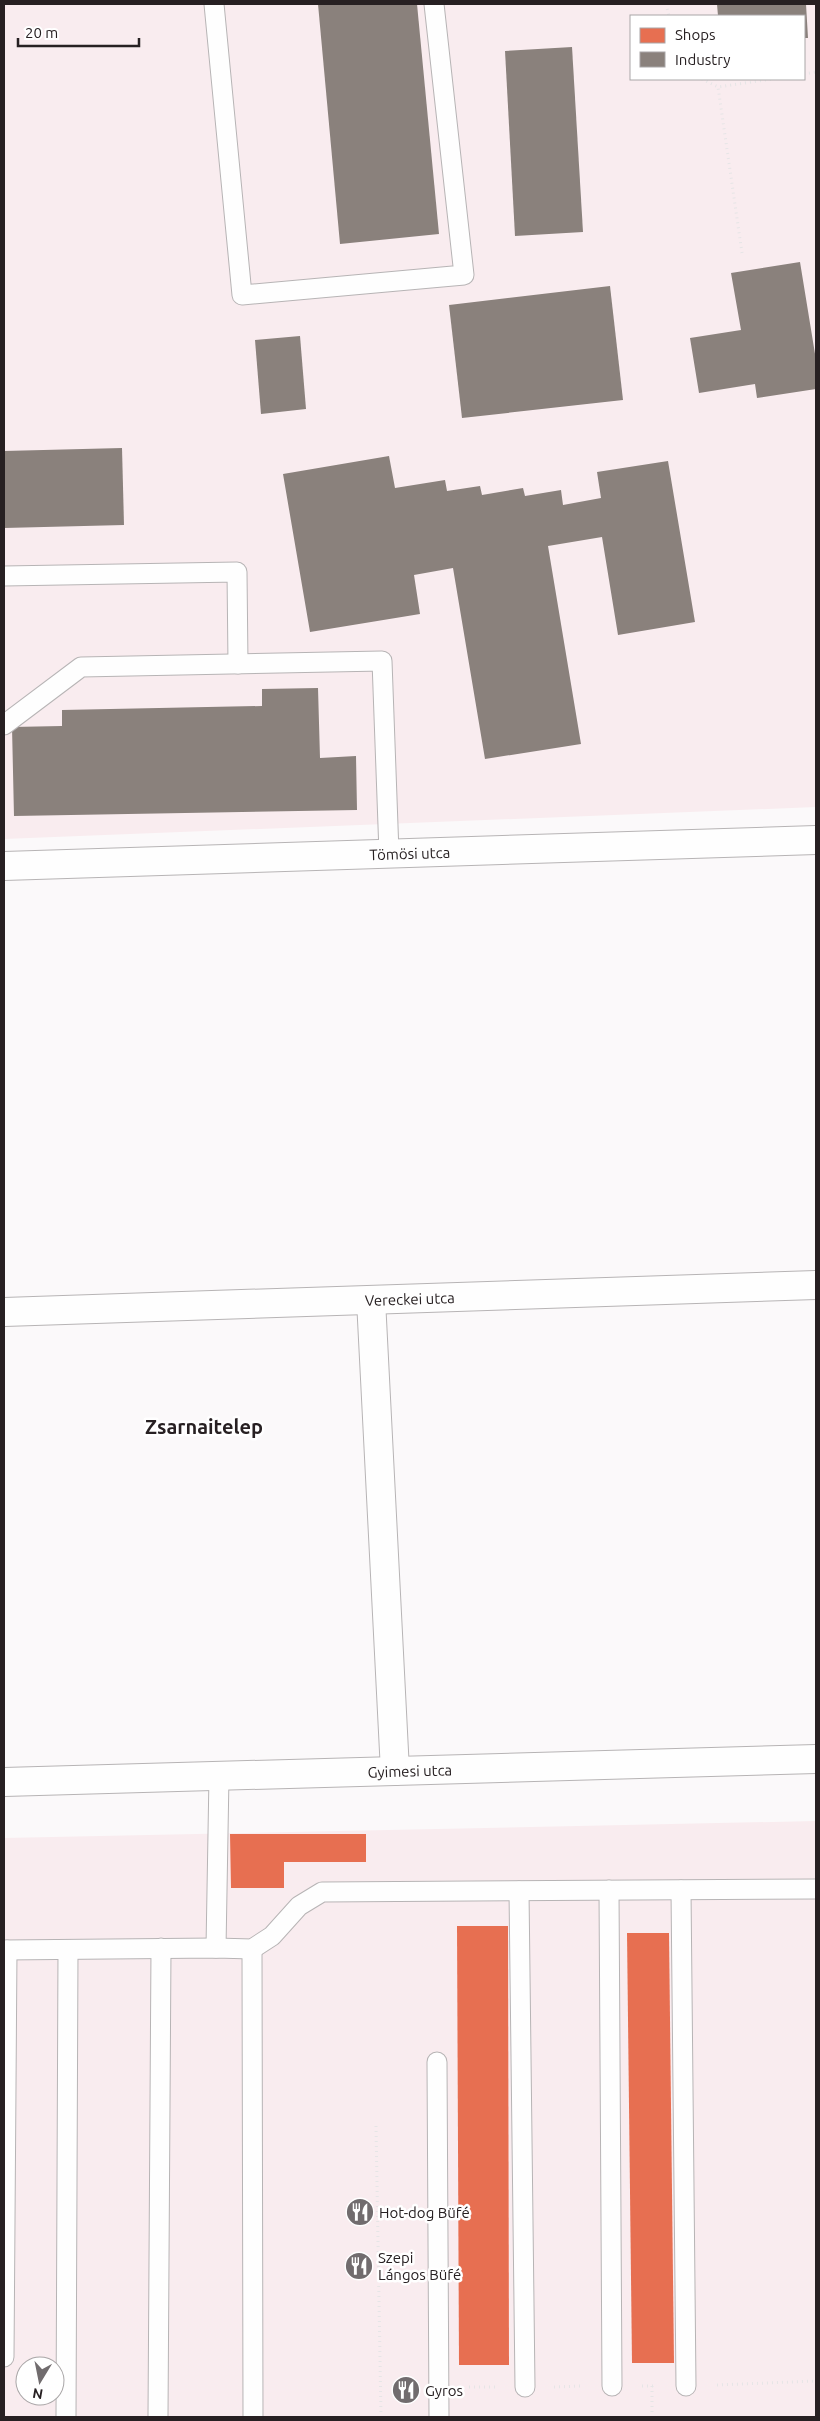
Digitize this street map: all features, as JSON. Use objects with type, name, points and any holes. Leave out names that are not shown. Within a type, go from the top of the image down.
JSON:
[{"type":"street","name":"Tömösi utca","points":[[4,866],[816,840]]},
{"type":"street","name":"Vereckei utca","points":[[4,1312],[816,1285]]},
{"type":"street","points":[[371,1300],[395,1771]]},
{"type":"street","name":"Gyimesi utca","points":[[4,1782],[816,1759]]},
{"type":"lane","points":[[214,4],[242,295],[464,275],[434,4]]},
{"type":"lane","points":[[4,576],[237,572],[238,664]]},
{"type":"lane","points":[[4,725],[81,667],[382,661],[389,853]]},
{"type":"lane","points":[[216,1948],[219,1776]]},
{"type":"lane","points":[[4,2357],[5,1950],[252,1949],[272,1936],[299,1906],[322,1892],[816,1889]]},
{"type":"lane","points":[[610,1890],[612,2386]]},
{"type":"lane","points":[[681,1890],[686,2386]]},
{"type":"lane","points":[[520,1891],[525,2387]]},
{"type":"lane","points":[[158,2417],[161,1948]]},
{"type":"lane","points":[[252,1949],[253,2417]]},
{"type":"lane","points":[[66,2417],[68,1950]]},
{"type":"lane","points":[[437,2062],[439,2417]]},
{"type":"path","points":[[704,80],[718,87],[765,80]]},
{"type":"path","points":[[718,87],[742,253]]},
{"type":"path","points":[[376,2126],[381,2417]]},
{"type":"path","points":[[652,2386],[652,2417]]},
{"type":"shaded area","points":[[4,4],[816,4],[816,807],[4,839]]},
{"type":"shaded area","points":[[816,1821],[816,2417],[4,2417],[4,1838]]},
{"type":"building: Shops","points":[[230,1834],[366,1834],[366,1862],[284,1862],[284,1888],[231,1888]]},
{"type":"building: Shops","points":[[457,1926],[508,1926],[509,2365],[459,2365]]},
{"type":"building: Shops","points":[[627,1933],[669,1933],[674,2363],[632,2363]]},
{"type":"building: Industry","points":[[318,4],[417,4],[439,234],[340,244]]},
{"type":"building: Industry","points":[[717,4],[806,4],[808,38],[805,38],[805,15],[718,15]]},
{"type":"building: Industry","points":[[572,47],[583,232],[515,236],[505,51]]},
{"type":"building: Industry","points":[[800,262],[816,360],[816,389],[757,398],[755,384],[699,393],[690,338],[741,330],[731,273]]},
{"type":"building: Industry","points":[[610,286],[623,400],[462,418],[449,305]]},
{"type":"building: Industry","points":[[300,336],[306,409],[261,414],[255,340]]},
{"type":"building: Industry","points":[[122,448],[124,525],[4,528],[4,451]]},
{"type":"building: Industry","points":[[389,456],[395,488],[445,480],[447,491],[480,486],[482,495],[523,488],[525,496],[561,490],[563,505],[601,498],[597,472],[668,461],[695,622],[618,635],[602,537],[548,546],[581,744],[485,759],[453,568],[414,575],[420,614],[310,632],[283,474]]},
{"type":"building: Industry","points":[[318,688],[320,758],[356,756],[357,810],[14,816],[12,727],[62,726],[62,710],[262,706],[262,689]]},
{"type":"place","name":"Hot-dog Büfé","points":[[360,2212]]},
{"type":"place","name":"Szepi Lángos Büfé","points":[[359,2266]]},
{"type":"place","name":"Gyros","points":[[406,2390]]},
{"type":"district","name":"Zsarnaitelep","points":[[204,1426]]}]
